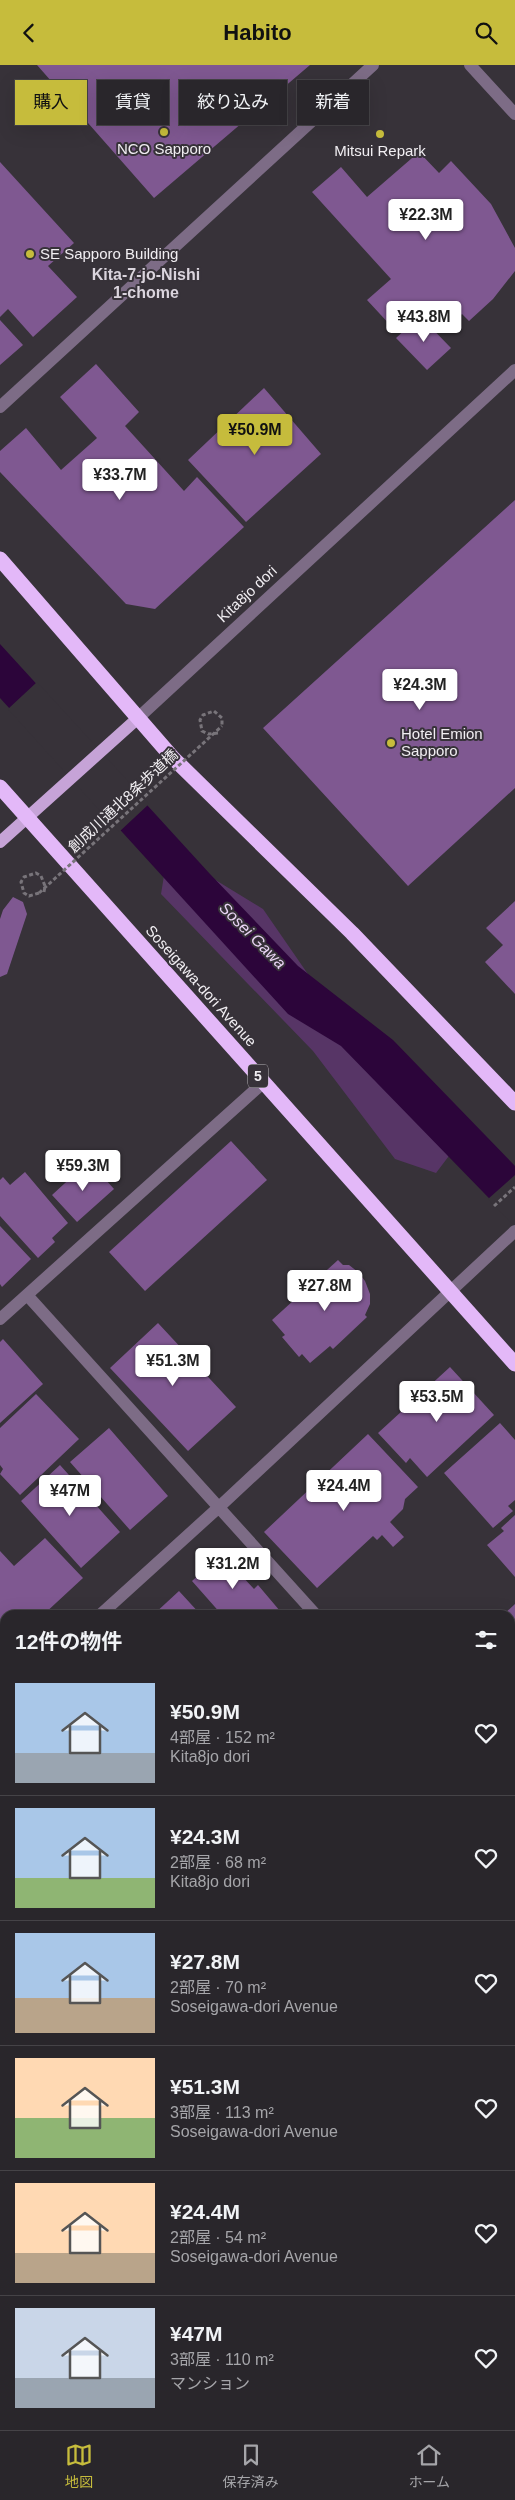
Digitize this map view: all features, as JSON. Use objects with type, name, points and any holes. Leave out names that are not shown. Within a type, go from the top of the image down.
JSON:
[{"type":"highway","points":[[0,559],[172,757],[352,933],[515,1103]]},
{"type":"highway","name":"Soseigawa-dori Avenue","points":[[0,787],[264,1082],[449,1293],[515,1364]]},
{"type":"main road","name":"Kita8jo dori","points":[[0,842],[138,718]]},
{"type":"street","points":[[0,407],[373,65]]},
{"type":"street","points":[[470,65],[515,114]]},
{"type":"street","name":"Kita8jo dori","points":[[138,718],[515,370]]},
{"type":"street","points":[[0,1319],[264,1082]]},
{"type":"street","points":[[106,1610],[218,1508],[515,1231]]},
{"type":"street","points":[[27,1295],[311,1610]]},
{"type":"path","name":"創成川通北8条歩道橋","points":[[44,892],[45,886],[41,876],[36,873],[24,877],[21,882],[24,893],[34,896],[39,893],[222,726],[222,718],[214,711],[208,711],[200,720],[202,731],[208,734],[218,733]]},
{"type":"path","points":[[494,1206],[515,1187]]},
{"type":"shaded area","points":[[168,851],[263,909],[312,980],[458,1144],[436,1173],[395,1159],[313,1051],[161,894]]},
{"type":"water","name":"Sosei Gawa","points":[[0,644],[210,874],[298,966],[393,1040],[515,1166],[515,1225],[341,1046],[288,1014],[0,698]]},
{"type":"pier","points":[[37,682],[149,804],[119,832],[8,709]]},
{"type":"pier","points":[[515,1175],[515,1227],[488,1199]]},
{"type":"building","points":[[37,65],[310,65],[287,85],[287,80],[179,80],[179,125],[240,125],[154,198],[87,122],[87,80],[50,80]]},
{"type":"building","points":[[419,152],[439,173],[451,161],[491,204],[515,248],[515,271],[493,299],[469,321],[462,314],[440,333],[416,306],[392,327],[367,300],[391,279],[312,192],[341,167],[367,197]]},
{"type":"building","name":"SE Sapporo Building","points":[[0,162],[74,243],[48,266],[77,297],[33,337],[8,309],[0,317]]},
{"type":"building","points":[[420,316],[451,348],[427,370],[396,338]]},
{"type":"building","points":[[0,320],[23,345],[0,365]]},
{"type":"building","points":[[96,364],[139,412],[125,426],[184,491],[197,477],[244,527],[155,609],[126,604],[0,472],[0,451],[26,428],[61,470],[97,438],[60,397]]},
{"type":"building","points":[[264,388],[321,454],[246,522],[188,460]]},
{"type":"building","points":[[515,500],[515,788],[408,886],[263,728]]},
{"type":"building","points":[[13,897],[23,902],[27,914],[7,974],[0,977],[0,919],[3,910]]},
{"type":"building","points":[[515,901],[515,994],[485,962],[503,945],[486,928]]},
{"type":"building","points":[[231,1141],[267,1180],[145,1291],[109,1252]]},
{"type":"building","points":[[89,1161],[114,1189],[77,1222],[52,1195]]},
{"type":"building","points":[[25,1172],[68,1223],[52,1238],[55,1242],[38,1258],[0,1216],[0,1180],[3,1177],[10,1185]]},
{"type":"building","points":[[0,1226],[31,1259],[2,1287],[0,1284]]},
{"type":"building","points":[[338,1260],[343,1265],[349,1265],[358,1272],[365,1281],[370,1294],[370,1304],[365,1315],[367,1317],[333,1349],[330,1346],[310,1363],[302,1354],[299,1357],[282,1337],[285,1335],[272,1320]]},
{"type":"building","points":[[158,1323],[236,1407],[188,1451],[110,1368]]},
{"type":"building","points":[[3,1339],[43,1384],[0,1423],[0,1342]]},
{"type":"building","points":[[450,1367],[494,1415],[427,1477],[410,1458],[406,1463],[378,1433]]},
{"type":"building","points":[[36,1394],[79,1439],[20,1495],[0,1474],[3,1469],[0,1465],[0,1428]]},
{"type":"building","points":[[500,1423],[515,1440],[515,1500],[508,1506],[513,1511],[493,1528],[444,1473]]},
{"type":"building","points":[[109,1428],[168,1496],[130,1530],[70,1462]]},
{"type":"building","points":[[368,1434],[418,1487],[405,1499],[403,1509],[390,1522],[404,1537],[393,1547],[382,1535],[377,1540],[373,1536],[317,1588],[264,1532]]},
{"type":"building","points":[[60,1465],[120,1532],[81,1568],[21,1501]]},
{"type":"building","points":[[515,1515],[515,1577],[487,1545],[504,1531],[501,1528]]},
{"type":"building","points":[[45,1538],[83,1578],[48,1610],[0,1610],[0,1551],[14,1566]]},
{"type":"building","points":[[227,1550],[246,1572],[241,1575],[254,1589],[258,1585],[279,1610],[218,1610],[192,1581]]},
{"type":"building","points":[[179,1591],[196,1610],[158,1610]]},
{"type":"building","points":[[515,1604],[515,1610],[508,1610]]},
{"type":"place","name":"NCO Sapporo","points":[[164,132]]},
{"type":"place","name":"Mitsui Repark","points":[[380,134]]},
{"type":"place","name":"SE Sapporo Building","points":[[30,254]]},
{"type":"place","name":"Hotel Emion Sapporo","points":[[391,743]]},
{"type":"district","name":"Kita-7-jo-Nishi 1-chome","points":[[146,283]]}]
